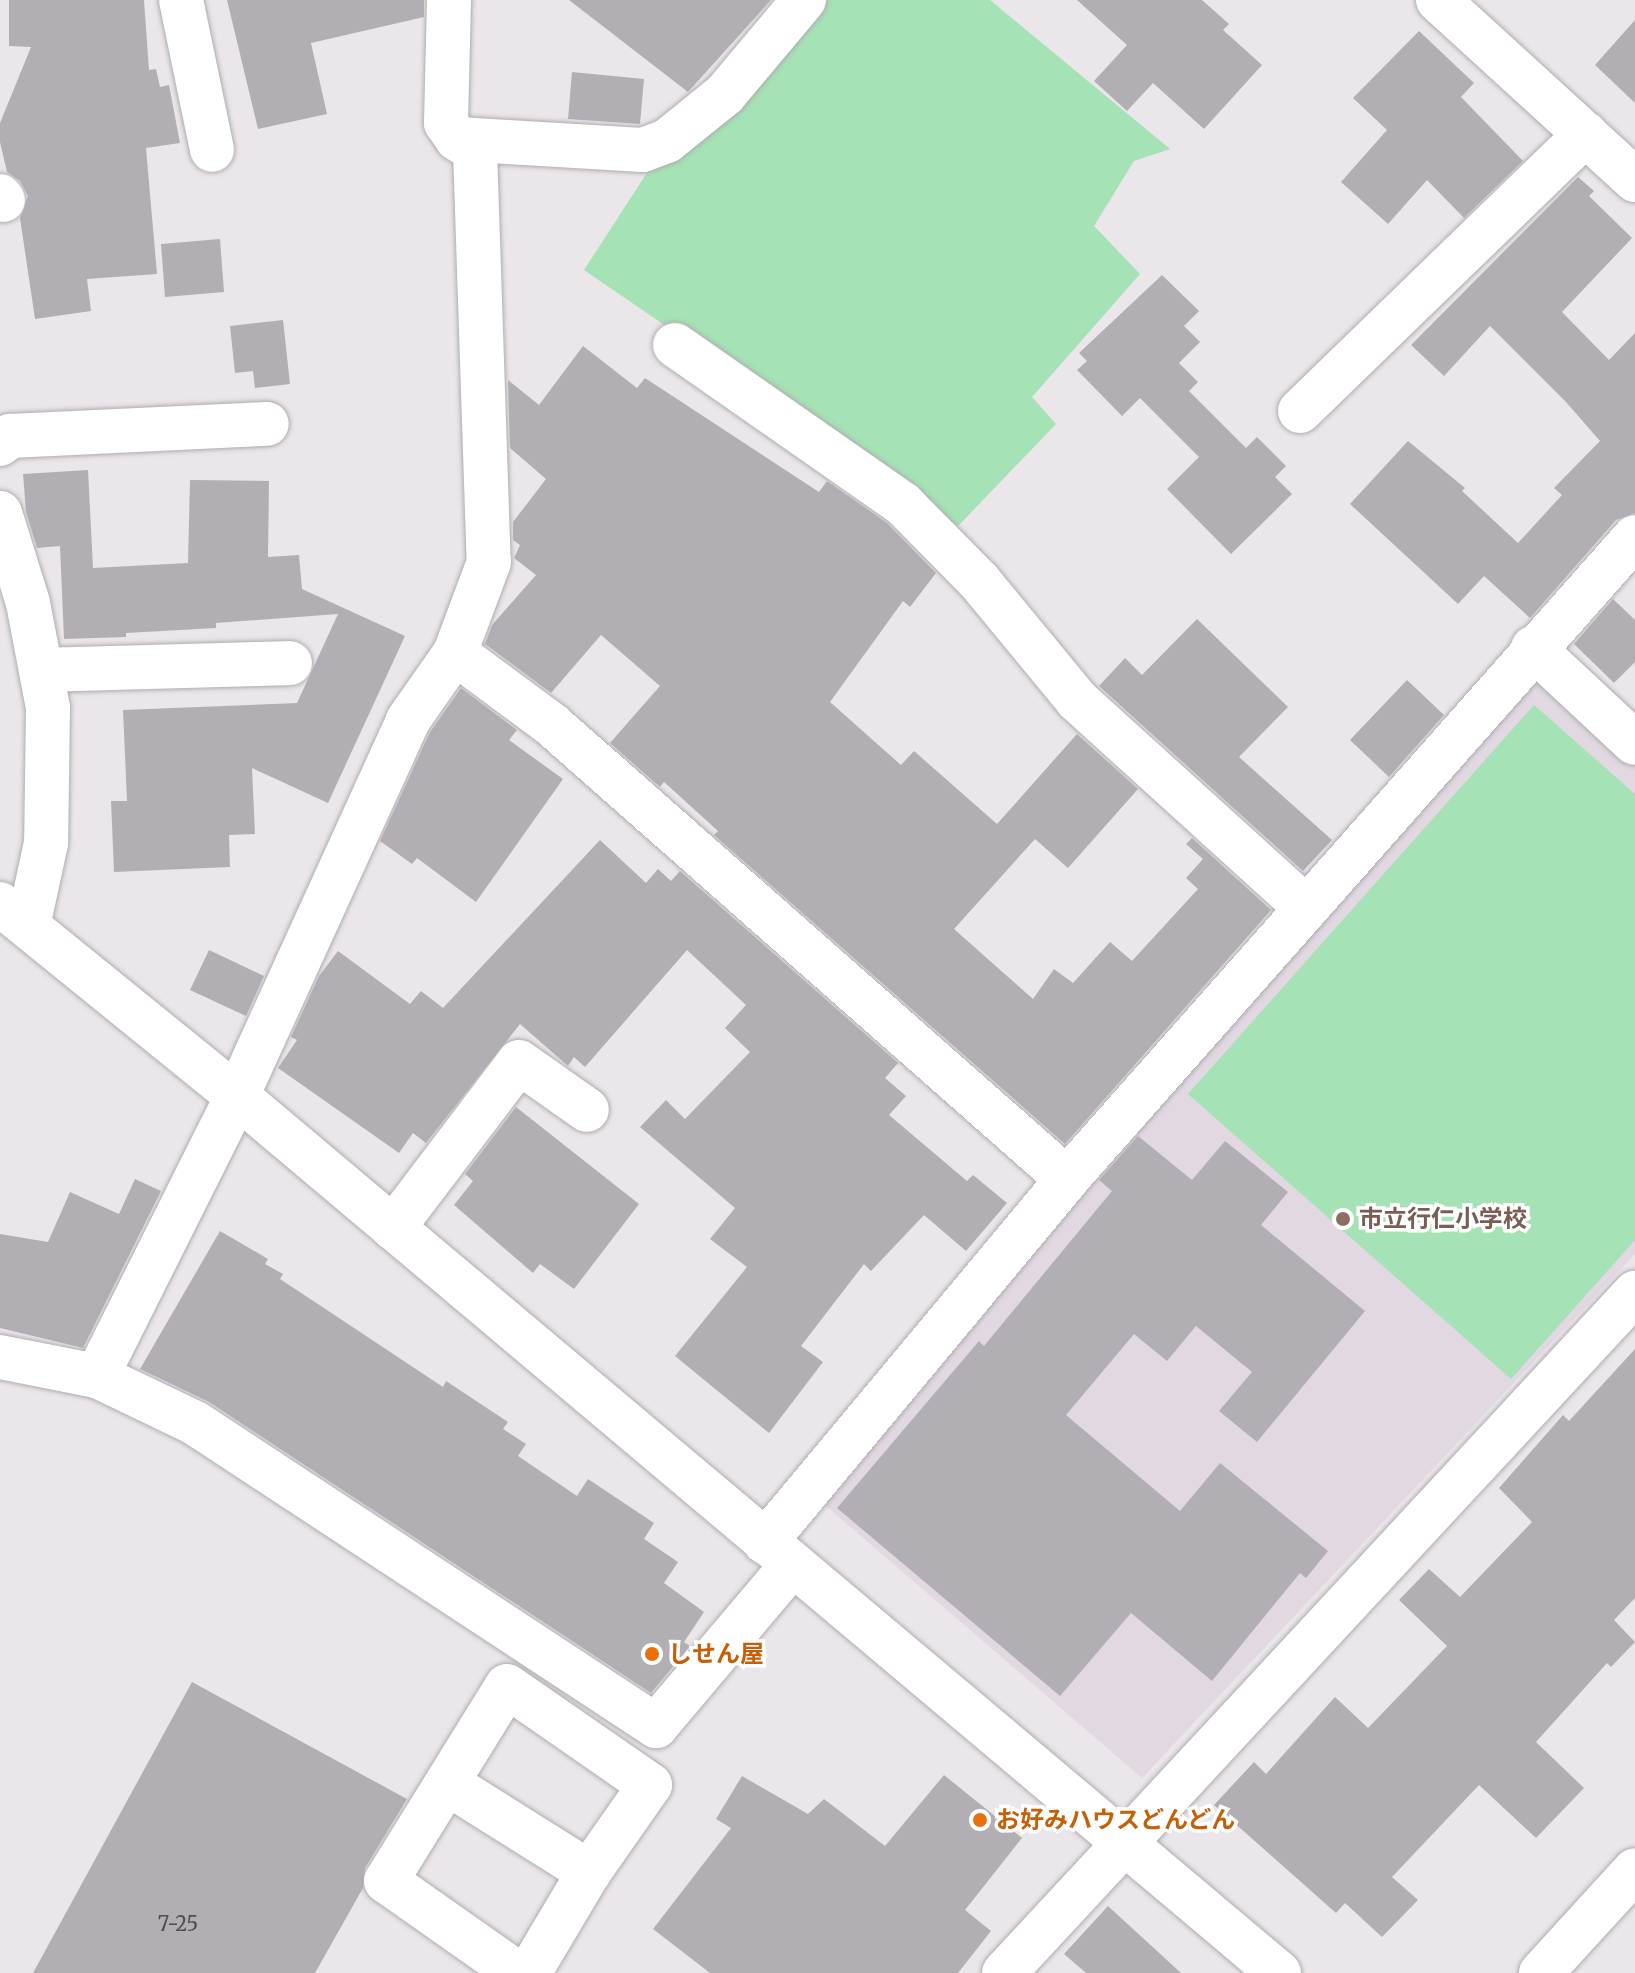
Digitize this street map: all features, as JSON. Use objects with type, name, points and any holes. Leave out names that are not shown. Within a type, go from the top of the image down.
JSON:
[{"type":"street","points":[[181,0],[212,150]]},
{"type":"street","points":[[97,1376],[237,1096],[408,720],[455,653],[489,562],[475,150],[457,139],[446,123],[449,0]]},
{"type":"street","points":[[457,139],[643,150],[667,141],[725,94],[804,0]]},
{"type":"street","points":[[1438,0],[1635,180]]},
{"type":"street","points":[[1300,411],[1586,134]]},
{"type":"street","points":[[675,345],[903,504],[979,581],[1077,700],[1306,908]]},
{"type":"street","points":[[0,444],[10,436],[267,424]]},
{"type":"street","points":[[0,513],[43,670],[47,830],[14,915],[237,1096],[1122,1844],[1279,1973]]},
{"type":"street","points":[[0,1357],[97,1376],[195,1423],[656,1726],[779,1553],[1067,1179],[1533,648],[1635,537]]},
{"type":"street","points":[[1533,648],[1635,743]]},
{"type":"street","points":[[455,653],[551,724],[1067,1179]]},
{"type":"street","points":[[43,670],[290,663]]},
{"type":"street","points":[[393,1228],[519,1062],[587,1110]]},
{"type":"street","points":[[1004,1973],[1635,1293]]},
{"type":"street","points":[[517,1973],[386,1881],[507,1686],[650,1785],[589,1872],[529,1973]]},
{"type":"street","points":[[447,1783],[589,1872]]},
{"type":"street","points":[[1541,1973],[1635,1870]]},
{"type":"shaded area","name":"市立行仁小学校","points":[[1535,665],[1635,760],[1635,1254],[1142,1778],[819,1500]]},
{"type":"green space","points":[[826,0],[990,0],[1170,149],[1134,161],[1094,226],[1140,274],[1032,397],[1056,424],[958,526],[584,270],[652,165],[731,114]]},
{"type":"green space","points":[[1534,705],[1635,794],[1635,1240],[1511,1379],[1188,1094]]},
{"type":"building","points":[[9,0],[144,0],[149,70],[156,69],[160,87],[169,85],[180,143],[146,148],[157,274],[87,279],[91,311],[35,319],[20,218],[28,196],[20,181],[7,172],[0,142],[0,123],[31,47],[9,46]]},
{"type":"building","points":[[227,0],[424,0],[424,17],[311,43],[327,114],[258,129]]},
{"type":"building","points":[[569,0],[771,0],[688,92]]},
{"type":"building","points":[[1077,0],[1202,0],[1229,24],[1223,30],[1262,65],[1204,129],[1153,83],[1127,111],[1094,81],[1127,45]]},
{"type":"building","points":[[1635,20],[1635,103],[1595,65]]},
{"type":"building","points":[[1419,31],[1474,83],[1461,97],[1523,161],[1464,218],[1427,180],[1388,224],[1341,182],[1387,130],[1353,98]]},
{"type":"building","points":[[572,72],[644,79],[640,124],[568,119]]},
{"type":"building","points":[[1578,177],[1594,191],[1589,196],[1632,238],[1562,312],[1609,360],[1635,333],[1635,513],[1616,520],[1530,618],[1484,576],[1458,604],[1350,504],[1408,441],[1465,488],[1462,491],[1518,543],[1562,495],[1554,488],[1600,441],[1490,326],[1444,376],[1411,345]]},
{"type":"building","points":[[220,239],[224,292],[165,297],[161,244]]},
{"type":"building","points":[[1162,275],[1199,311],[1184,326],[1200,342],[1179,363],[1198,382],[1189,391],[1246,448],[1257,437],[1286,466],[1275,477],[1292,494],[1231,554],[1167,489],[1199,457],[1140,398],[1122,416],[1077,370],[1087,361],[1079,353]]},
{"type":"building","points":[[283,320],[290,384],[255,388],[253,371],[235,373],[230,326]]},
{"type":"building","points":[[583,346],[637,388],[645,378],[819,492],[827,481],[887,523],[936,573],[910,607],[903,601],[830,702],[901,765],[914,751],[997,824],[1077,734],[1138,789],[1068,868],[1035,839],[954,929],[1033,999],[1054,969],[1073,983],[1110,942],[1132,961],[1198,889],[1186,878],[1203,859],[1186,844],[1192,838],[1271,910],[1065,1144],[714,835],[718,831],[664,782],[660,787],[610,743],[660,686],[601,635],[551,693],[485,644],[492,625],[536,575],[514,558],[520,545],[513,540],[513,522],[546,479],[510,448],[508,380],[539,405]]},
{"type":"building","points":[[88,470],[93,568],[188,563],[190,480],[269,481],[268,557],[299,555],[302,589],[405,636],[328,803],[252,768],[255,834],[229,835],[230,867],[114,872],[111,801],[127,801],[123,710],[297,703],[338,614],[216,623],[216,628],[126,633],[126,637],[64,639],[60,546],[37,548],[26,512],[23,474]]},
{"type":"building","points":[[1613,599],[1635,620],[1635,662],[1614,683],[1574,644]]},
{"type":"building","points":[[1197,619],[1288,707],[1239,757],[1332,840],[1303,871],[1099,686],[1125,658],[1142,675]]},
{"type":"building","points":[[1407,680],[1444,715],[1389,777],[1350,740]]},
{"type":"building","points":[[461,688],[517,730],[509,740],[563,779],[476,902],[417,858],[412,864],[380,841],[430,732]]},
{"type":"building","points":[[600,840],[646,883],[658,869],[671,881],[680,871],[898,1063],[885,1078],[906,1096],[889,1115],[967,1181],[973,1175],[1007,1203],[966,1251],[924,1215],[871,1271],[864,1264],[801,1346],[823,1362],[769,1433],[675,1356],[747,1267],[710,1239],[735,1208],[640,1127],[666,1100],[685,1119],[750,1052],[725,1028],[746,1005],[687,950],[585,1067],[574,1057],[568,1066],[520,1024],[426,1143],[413,1133],[399,1153],[278,1068],[297,1040],[291,1037],[319,976],[338,951],[410,1004],[421,991],[443,1008]]},
{"type":"building","points":[[209,950],[264,976],[246,1016],[190,990]]},
{"type":"building","points":[[516,1107],[639,1204],[574,1289],[540,1264],[533,1273],[454,1205],[473,1181],[465,1174]]},
{"type":"building","points":[[1138,1136],[1192,1180],[1225,1141],[1288,1192],[1261,1225],[1365,1311],[1257,1442],[1219,1411],[1252,1372],[1196,1326],[1167,1361],[1134,1334],[1066,1415],[1180,1511],[1220,1463],[1328,1551],[1306,1578],[1300,1573],[1212,1681],[1131,1613],[1060,1696],[837,1508],[979,1341],[984,1346],[1112,1191],[1099,1180]]},
{"type":"building","points":[[135,1179],[161,1191],[83,1348],[0,1328],[0,1234],[48,1242],[70,1192],[119,1214]]},
{"type":"building","points":[[220,1231],[268,1259],[265,1264],[283,1274],[280,1279],[443,1387],[446,1381],[508,1422],[503,1429],[526,1444],[518,1456],[577,1496],[588,1479],[654,1523],[644,1539],[678,1562],[664,1583],[704,1612],[684,1642],[690,1646],[651,1693],[209,1402],[140,1369]]},
{"type":"building","points":[[1635,1349],[1635,1598],[1614,1620],[1635,1642],[1611,1667],[1607,1663],[1536,1742],[1584,1788],[1536,1838],[1479,1785],[1392,1877],[1418,1900],[1382,1937],[1345,1903],[1336,1913],[1214,1805],[1254,1762],[1266,1774],[1335,1697],[1368,1728],[1447,1646],[1399,1600],[1429,1569],[1460,1597],[1532,1522],[1499,1488],[1563,1415],[1569,1421]]},
{"type":"building","points":[[192,1682],[407,1799],[365,1868],[363,1888],[315,1973],[33,1973]]},
{"type":"building","points":[[944,1775],[1022,1838],[965,1910],[991,1931],[958,1973],[710,1973],[653,1929],[731,1828],[716,1819],[742,1776],[808,1814],[824,1799],[885,1846]]},
{"type":"building","points":[[1108,1906],[1181,1973],[1086,1973],[1064,1954]]},
{"type":"place","name":"市立行仁小学校","points":[[1343,1219]]},
{"type":"place","name":"しせん屋","points":[[652,1654]]},
{"type":"place","name":"お好みハウスどんどん","points":[[980,1820]]}]
